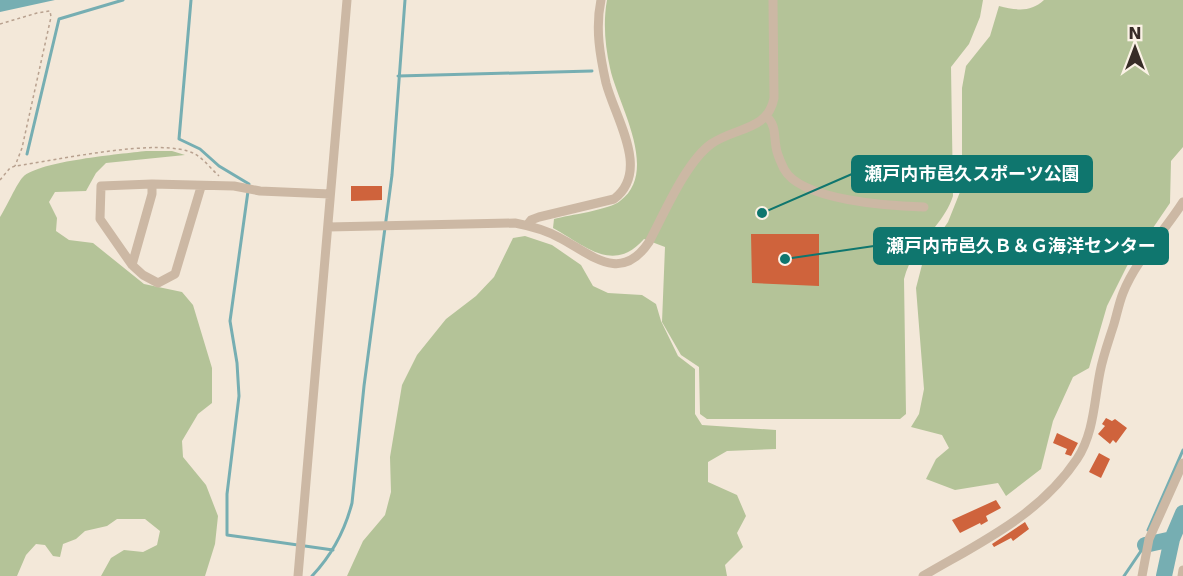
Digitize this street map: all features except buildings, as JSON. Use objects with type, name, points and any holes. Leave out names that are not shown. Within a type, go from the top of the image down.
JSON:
[{"type":"street","points":[[298,576],[348,0]]},
{"type":"street","points":[[527,225],[531,220],[539,217],[614,199],[623,192],[628,184],[631,162],[628,148],[600,58],[598,36],[601,0]]},
{"type":"street","points":[[328,227],[499,222],[527,225],[559,237],[604,263],[626,262],[644,250],[697,157],[710,145],[728,134],[761,122],[772,109],[774,98],[773,0]]},
{"type":"street","points":[[767,117],[774,127],[778,156],[786,172],[799,184],[815,192],[840,199],[924,207]]},
{"type":"street","points":[[201,187],[175,274],[158,283],[132,266],[100,219],[101,186],[152,184],[201,187],[234,186],[330,194]]},
{"type":"street","points":[[132,266],[152,194],[152,184]]},
{"type":"street","points":[[922,576],[1001,532],[1030,511],[1077,458],[1086,442],[1100,371],[1122,294],[1137,268],[1183,202]]},
{"type":"street","points":[[1142,576],[1149,539],[1183,463]]},
{"type":"street","points":[[1182,576],[1183,570]]},
{"type":"path","points":[[0,24],[50,11],[51,17],[15,166]]},
{"type":"path","points":[[0,180],[10,168],[15,166],[122,150],[167,148],[194,153],[222,179],[234,186]]},
{"type":"green space","points":[[607,0],[983,0],[980,17],[969,44],[951,67],[953,196],[942,217],[914,255],[904,279],[906,414],[900,419],[707,419],[700,414],[699,367],[681,355],[662,322],[665,247],[644,239],[633,249],[621,255],[610,256],[588,249],[553,228],[554,219],[598,210],[620,201],[631,188],[636,173],[637,155],[633,137],[608,60],[605,25]]},
{"type":"green space","points":[[1044,0],[1183,0],[1183,147],[1171,161],[1170,203],[1127,266],[1107,306],[1089,368],[1073,377],[1053,421],[1041,469],[1006,496],[998,483],[955,490],[926,479],[936,459],[949,448],[942,435],[911,427],[919,414],[924,389],[916,288],[924,257],[948,222],[962,187],[962,88],[966,66],[990,36],[999,6],[1028,9]]},
{"type":"green space","points":[[146,151],[172,151],[185,155],[106,163],[96,173],[86,191],[55,192],[49,202],[57,218],[56,231],[69,240],[93,243],[144,284],[182,292],[193,305],[212,368],[212,403],[198,414],[182,441],[183,457],[206,485],[218,516],[215,544],[205,576],[101,576],[111,558],[124,550],[143,552],[157,545],[160,531],[145,519],[117,519],[107,526],[85,531],[76,539],[63,544],[60,557],[53,556],[45,545],[36,544],[26,555],[17,576],[0,576],[0,217],[23,177],[32,171],[81,159]]},
{"type":"green space","points":[[525,236],[552,245],[581,265],[593,286],[608,293],[642,295],[656,304],[661,321],[678,356],[695,369],[695,414],[702,425],[776,430],[776,449],[727,451],[708,462],[708,482],[737,495],[746,516],[737,533],[743,547],[725,565],[727,576],[347,576],[363,541],[385,515],[391,492],[390,457],[402,385],[417,355],[446,319],[476,296],[494,277],[513,238]]},
{"type":"water","points":[[0,0],[55,0],[0,12]]},
{"type":"waterway","points":[[27,154],[59,19],[123,0]]},
{"type":"waterway","points":[[191,0],[179,139],[200,149],[219,166],[249,184],[230,321],[237,363],[239,396],[227,494],[227,535],[333,550]]},
{"type":"waterway","points":[[312,576],[336,542],[352,503],[364,386],[392,175],[405,0]]},
{"type":"waterway","points":[[398,76],[592,71]]},
{"type":"waterway","points":[[1148,530],[1183,450]]},
{"type":"waterway","points":[[1164,576],[1172,539],[1183,513]]},
{"type":"waterway","points":[[1145,545],[1172,539]]},
{"type":"waterway","points":[[1124,576],[1145,545]]},
{"type":"place","name":"瀬戸内市邑久スポーツ公園","points":[[762,213]]},
{"type":"place","name":"瀬戸内市邑久Ｂ＆Ｇ海洋センター","points":[[785,259]]}]
